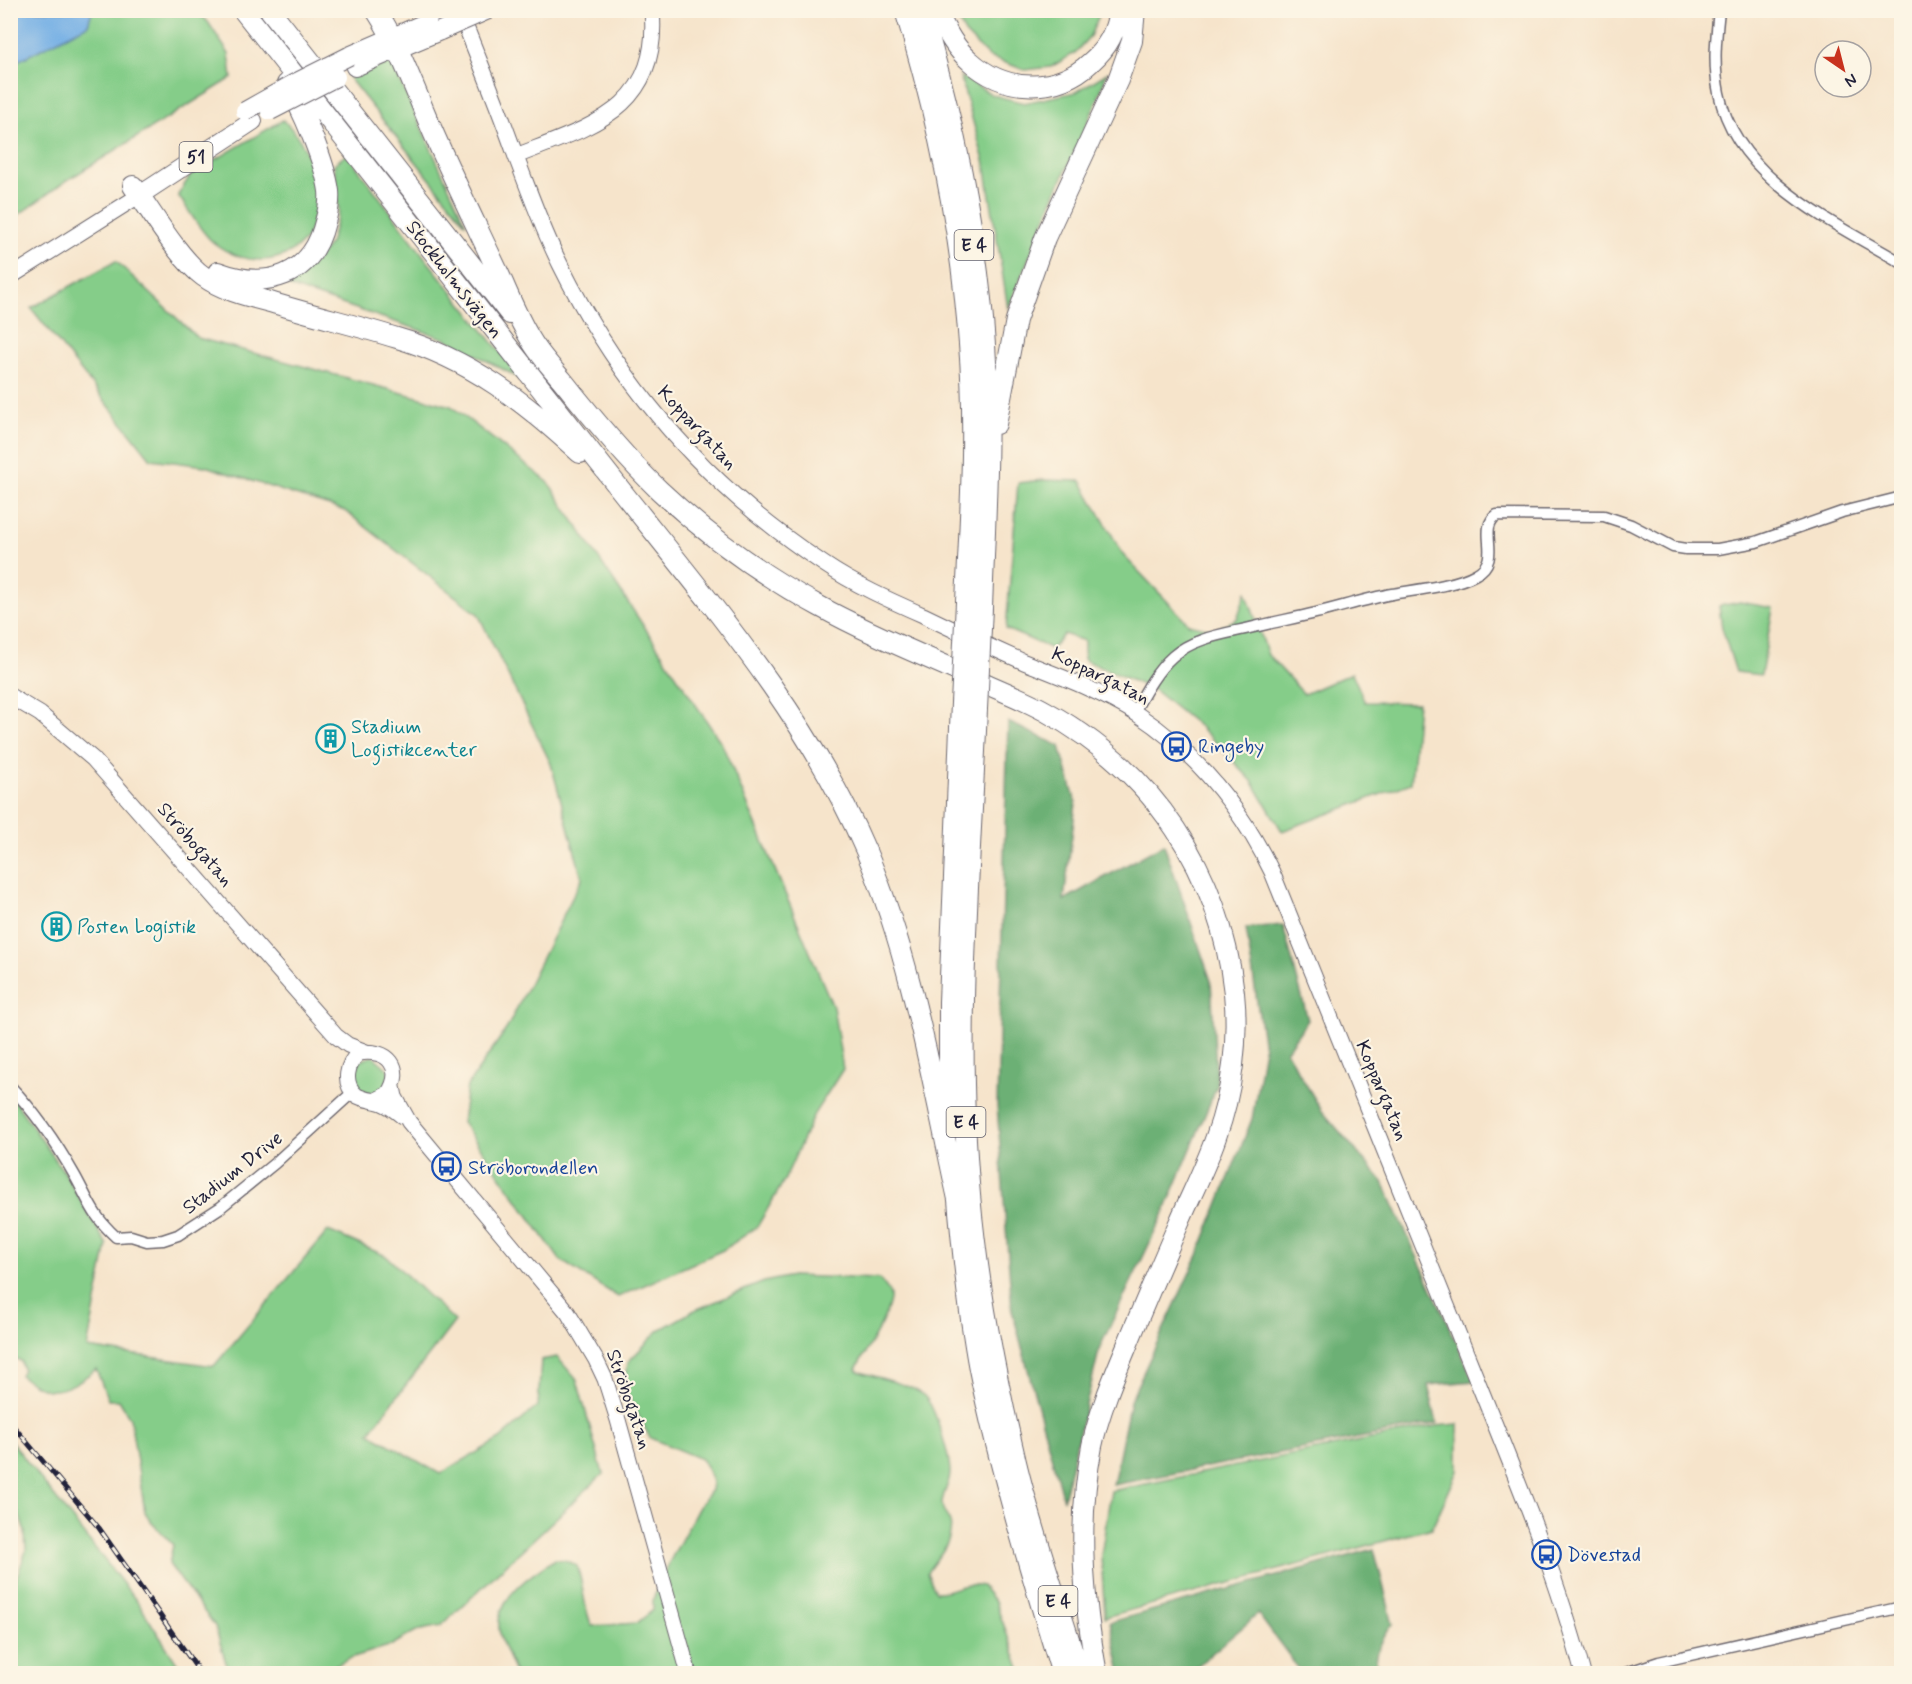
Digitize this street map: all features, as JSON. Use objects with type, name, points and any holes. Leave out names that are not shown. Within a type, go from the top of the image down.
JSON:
[{"type":"highway","points":[[142,187],[200,258],[217,272],[237,279],[260,281],[283,276],[303,263],[322,236],[328,211],[329,191],[316,149],[289,87],[241,10]]},
{"type":"highway","name":"Stockholmsvägen","points":[[241,10],[667,548],[786,706],[814,749],[865,849],[904,956],[958,1199]]},
{"type":"highway","name":"Stockholmsvägen","points":[[270,10],[532,342]]},
{"type":"highway","points":[[376,10],[395,43],[433,132],[532,342],[600,428],[623,453],[659,490],[700,526],[762,572],[816,605],[1044,710],[1088,737],[1124,767],[1154,800],[1181,836],[1203,877],[1218,916],[1229,957],[1234,1002],[1235,1043],[1228,1093],[1216,1137],[1113,1381],[1093,1443],[1085,1496],[1082,1556],[1086,1608],[1097,1674]]},
{"type":"highway","name":"E 4","points":[[905,10],[924,74],[943,155],[960,252],[972,405],[974,605]]},
{"type":"highway","name":"E 4","points":[[921,10],[939,69],[958,150],[974,238],[985,345],[987,486],[974,605],[949,1002],[949,1097],[967,1297],[979,1370],[1023,1544],[1062,1674]]},
{"type":"highway","points":[[937,10],[952,39],[969,60],[987,74],[1012,84],[1039,86],[1065,80],[1083,70],[1101,53],[1117,28],[1119,10]]},
{"type":"highway","points":[[987,486],[1000,396],[1016,320],[1045,238],[1118,80],[1132,41],[1135,10]]},
{"type":"highway","points":[[142,187],[185,258],[201,275],[218,285],[242,294],[399,338],[453,359],[519,399],[623,492]]},
{"type":"highway","name":"E 4","points":[[969,706],[964,1006],[965,1097],[970,1194],[981,1288],[1016,1464],[1080,1674]]},
{"type":"highway","points":[[1049,1633],[1053,1674]]},
{"type":"main road","name":"51","points":[[434,26],[455,10]]},
{"type":"main road","name":"51","points":[[142,187],[293,84],[352,62],[434,26],[488,10]]},
{"type":"street","name":"Koppargatan","points":[[460,10],[557,258],[604,343],[642,398],[663,423],[731,493],[824,565],[892,602],[1080,685],[1134,712],[1189,756],[1218,785],[1236,809],[1257,842],[1272,872],[1532,1514],[1568,1618],[1583,1674]]},
{"type":"street","points":[[516,156],[595,124],[627,100],[642,78],[652,50],[652,10]]},
{"type":"street","points":[[1719,10],[1715,52],[1718,91],[1726,117],[1740,144],[1790,195],[1902,263]]},
{"type":"street","points":[[10,277],[142,187]]},
{"type":"street","points":[[1134,712],[1156,675],[1173,657],[1201,640],[1454,582],[1476,574],[1484,568],[1488,560],[1491,551],[1488,525],[1497,515],[1604,516],[1631,525],[1673,547],[1719,549],[1756,542],[1842,512],[1902,497]]},
{"type":"street","name":"Ströbogatan","points":[[10,696],[40,714],[93,759],[336,1036],[348,1045],[366,1052]]},
{"type":"street","name":"Ströbogatan","points":[[336,1036],[350,1064]]},
{"type":"street","points":[[366,1052],[375,1052],[390,1060],[395,1070],[393,1087],[388,1094],[374,1101],[356,1095],[348,1081],[347,1072],[354,1057],[366,1052]]},
{"type":"street","name":"Stadium Drive","points":[[10,1086],[75,1176],[94,1215],[116,1237],[131,1236],[147,1241],[163,1240],[178,1235],[221,1207],[275,1163],[353,1092]]},
{"type":"street","name":"Ströbogatan","points":[[393,1087],[395,1097],[409,1122]]},
{"type":"street","name":"Ströbogatan","points":[[374,1101],[390,1106],[409,1122],[561,1304],[596,1360],[605,1379],[618,1420],[689,1674]]},
{"type":"street","points":[[1623,1674],[1659,1662],[1902,1607]]},
{"type":"green space","points":[[11,11],[197,11],[208,22],[229,54],[232,78],[66,181],[11,220]]},
{"type":"green space","points":[[953,11],[1101,11],[1090,36],[1075,53],[1051,67],[1025,70],[989,57],[965,33]]},
{"type":"green space","points":[[391,62],[466,224],[349,78]]},
{"type":"green space","points":[[1107,73],[1008,309],[985,164],[960,76],[993,95],[1024,103],[1076,92]]},
{"type":"green space","points":[[283,120],[300,141],[311,166],[316,193],[310,231],[297,247],[275,258],[262,260],[237,256],[209,239],[178,195],[191,174]]},
{"type":"green space","points":[[347,154],[426,259],[523,380],[446,339],[282,284],[315,262],[330,243],[339,212],[334,164]]},
{"type":"green space","points":[[116,261],[198,338],[451,406],[548,482],[722,744],[833,1007],[843,1069],[814,1114],[784,1181],[757,1227],[723,1250],[618,1297],[560,1260],[462,1122],[467,1086],[507,1028],[582,878],[551,764],[478,614],[345,511],[205,466],[151,459],[31,308]]},
{"type":"green space","points":[[1043,480],[1081,481],[1124,556],[1189,624],[1214,630],[1237,619],[1246,592],[1268,655],[1304,694],[1352,673],[1365,702],[1418,703],[1411,783],[1282,831],[1252,781],[1202,729],[1154,690],[1084,660],[1084,641],[1064,634],[1052,649],[1006,629],[1018,483]]},
{"type":"green space","points":[[1740,602],[1773,608],[1761,675],[1736,672],[1722,628],[1719,606]]},
{"type":"green space","points":[[1008,722],[1060,746],[1076,803],[1064,900],[1164,844],[1211,981],[1217,1086],[1165,1211],[1100,1347],[1063,1500],[1012,1310],[997,1105]]},
{"type":"green space","points":[[1283,925],[1308,1020],[1286,1051],[1322,1111],[1383,1182],[1474,1381],[1428,1385],[1437,1423],[1113,1485],[1130,1401],[1198,1255],[1252,1119],[1264,1048],[1246,928]]},
{"type":"green space","points":[[373,1056],[389,1070],[388,1085],[377,1094],[362,1093],[352,1081],[359,1061]]},
{"type":"green space","points":[[10,1094],[64,1172],[107,1245],[87,1348],[214,1366],[328,1231],[386,1256],[455,1321],[369,1433],[440,1474],[500,1439],[538,1406],[541,1360],[557,1357],[577,1380],[603,1474],[441,1626],[416,1631],[392,1645],[347,1659],[321,1673],[229,1673],[215,1626],[169,1564],[173,1545],[151,1522],[145,1512],[130,1418],[119,1400],[108,1400],[96,1369],[68,1387],[49,1390],[20,1375],[23,1369],[21,1361],[11,1357]]},
{"type":"green space","points":[[792,1276],[879,1279],[888,1291],[890,1299],[885,1315],[856,1369],[910,1387],[923,1395],[928,1400],[941,1431],[950,1473],[942,1504],[951,1526],[945,1548],[927,1573],[936,1592],[967,1585],[982,1586],[995,1602],[1022,1673],[515,1673],[502,1640],[499,1620],[506,1601],[521,1584],[555,1559],[565,1560],[577,1566],[592,1626],[637,1623],[653,1610],[653,1599],[670,1561],[700,1505],[711,1490],[712,1482],[701,1459],[650,1438],[622,1384],[629,1361],[659,1330],[695,1310],[764,1282]]},
{"type":"green space","points":[[1458,1424],[1458,1471],[1432,1528],[1105,1617],[1101,1556],[1111,1491],[1436,1426]]},
{"type":"green space","points":[[11,1441],[139,1604],[183,1673],[11,1673],[11,1593],[26,1551],[25,1532],[11,1490]]},
{"type":"green space","points":[[1374,1549],[1393,1624],[1379,1647],[1376,1660],[1377,1673],[1302,1673],[1258,1614],[1196,1667],[1202,1673],[1121,1673],[1110,1622]]},
{"type":"water","points":[[10,11],[92,11],[88,25],[11,63]]},
{"type":"railway","points":[[10,1422],[99,1528],[201,1674]]},
{"type":"place","name":"Stadium Logistikcenter","points":[[330,738]]},
{"type":"place","name":"Ringeby","points":[[1177,746]]},
{"type":"place","name":"Posten Logistik","points":[[56,926]]},
{"type":"place","name":"Ströborondellen","points":[[447,1167]]},
{"type":"place","name":"Dövestad","points":[[1546,1554]]}]
